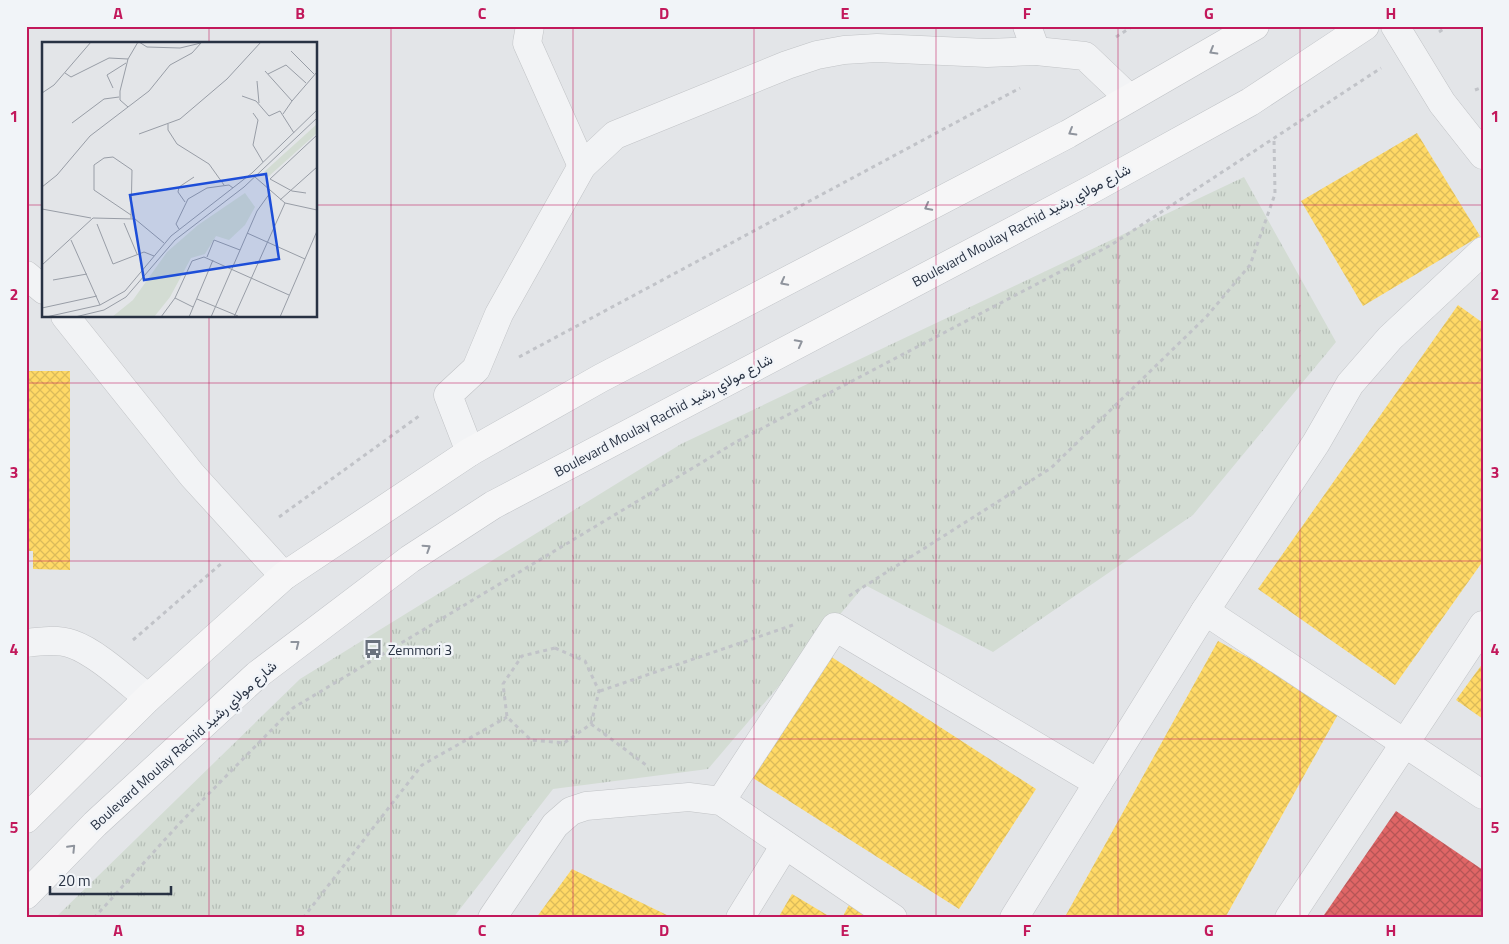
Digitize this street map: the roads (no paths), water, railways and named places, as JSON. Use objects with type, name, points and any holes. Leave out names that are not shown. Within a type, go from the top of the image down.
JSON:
[{"type":"main road","points":[[26,819],[148,698],[284,576],[470,452],[601,378],[1068,134],[1255,26]]},
{"type":"main road","name":"Boulevard Moulay Rachid شارع مولاي رشيد","points":[[26,895],[95,824],[256,674],[418,554],[494,505],[1250,102],[1365,26]]},
{"type":"street","points":[[530,26],[527,43],[582,166]]},
{"type":"street","points":[[1395,26],[1442,103],[1483,155]]},
{"type":"street","points":[[470,452],[448,395],[476,369],[499,314],[582,166],[615,136],[817,55],[877,48],[986,53],[1031,38],[1085,56],[1129,98]]},
{"type":"street","points":[[1014,918],[1205,611],[1316,443],[1350,384],[1390,338],[1483,251]]},
{"type":"street","points":[[26,275],[42,288]]},
{"type":"street","points":[[67,318],[192,475],[284,576]]},
{"type":"street","points":[[1205,611],[1483,795]]},
{"type":"street","points":[[1289,918],[1483,625]]},
{"type":"street","points":[[721,801],[835,627],[1098,783]]},
{"type":"street","points":[[26,643],[47,640],[73,644],[105,664],[148,698]]},
{"type":"street","points":[[492,918],[556,825],[571,811],[586,806],[688,797],[721,801],[893,918]]},
{"type":"street","points":[[740,918],[785,845]]},
{"type":"place","name":"Zemmori 3","points":[[373,649]]}]
